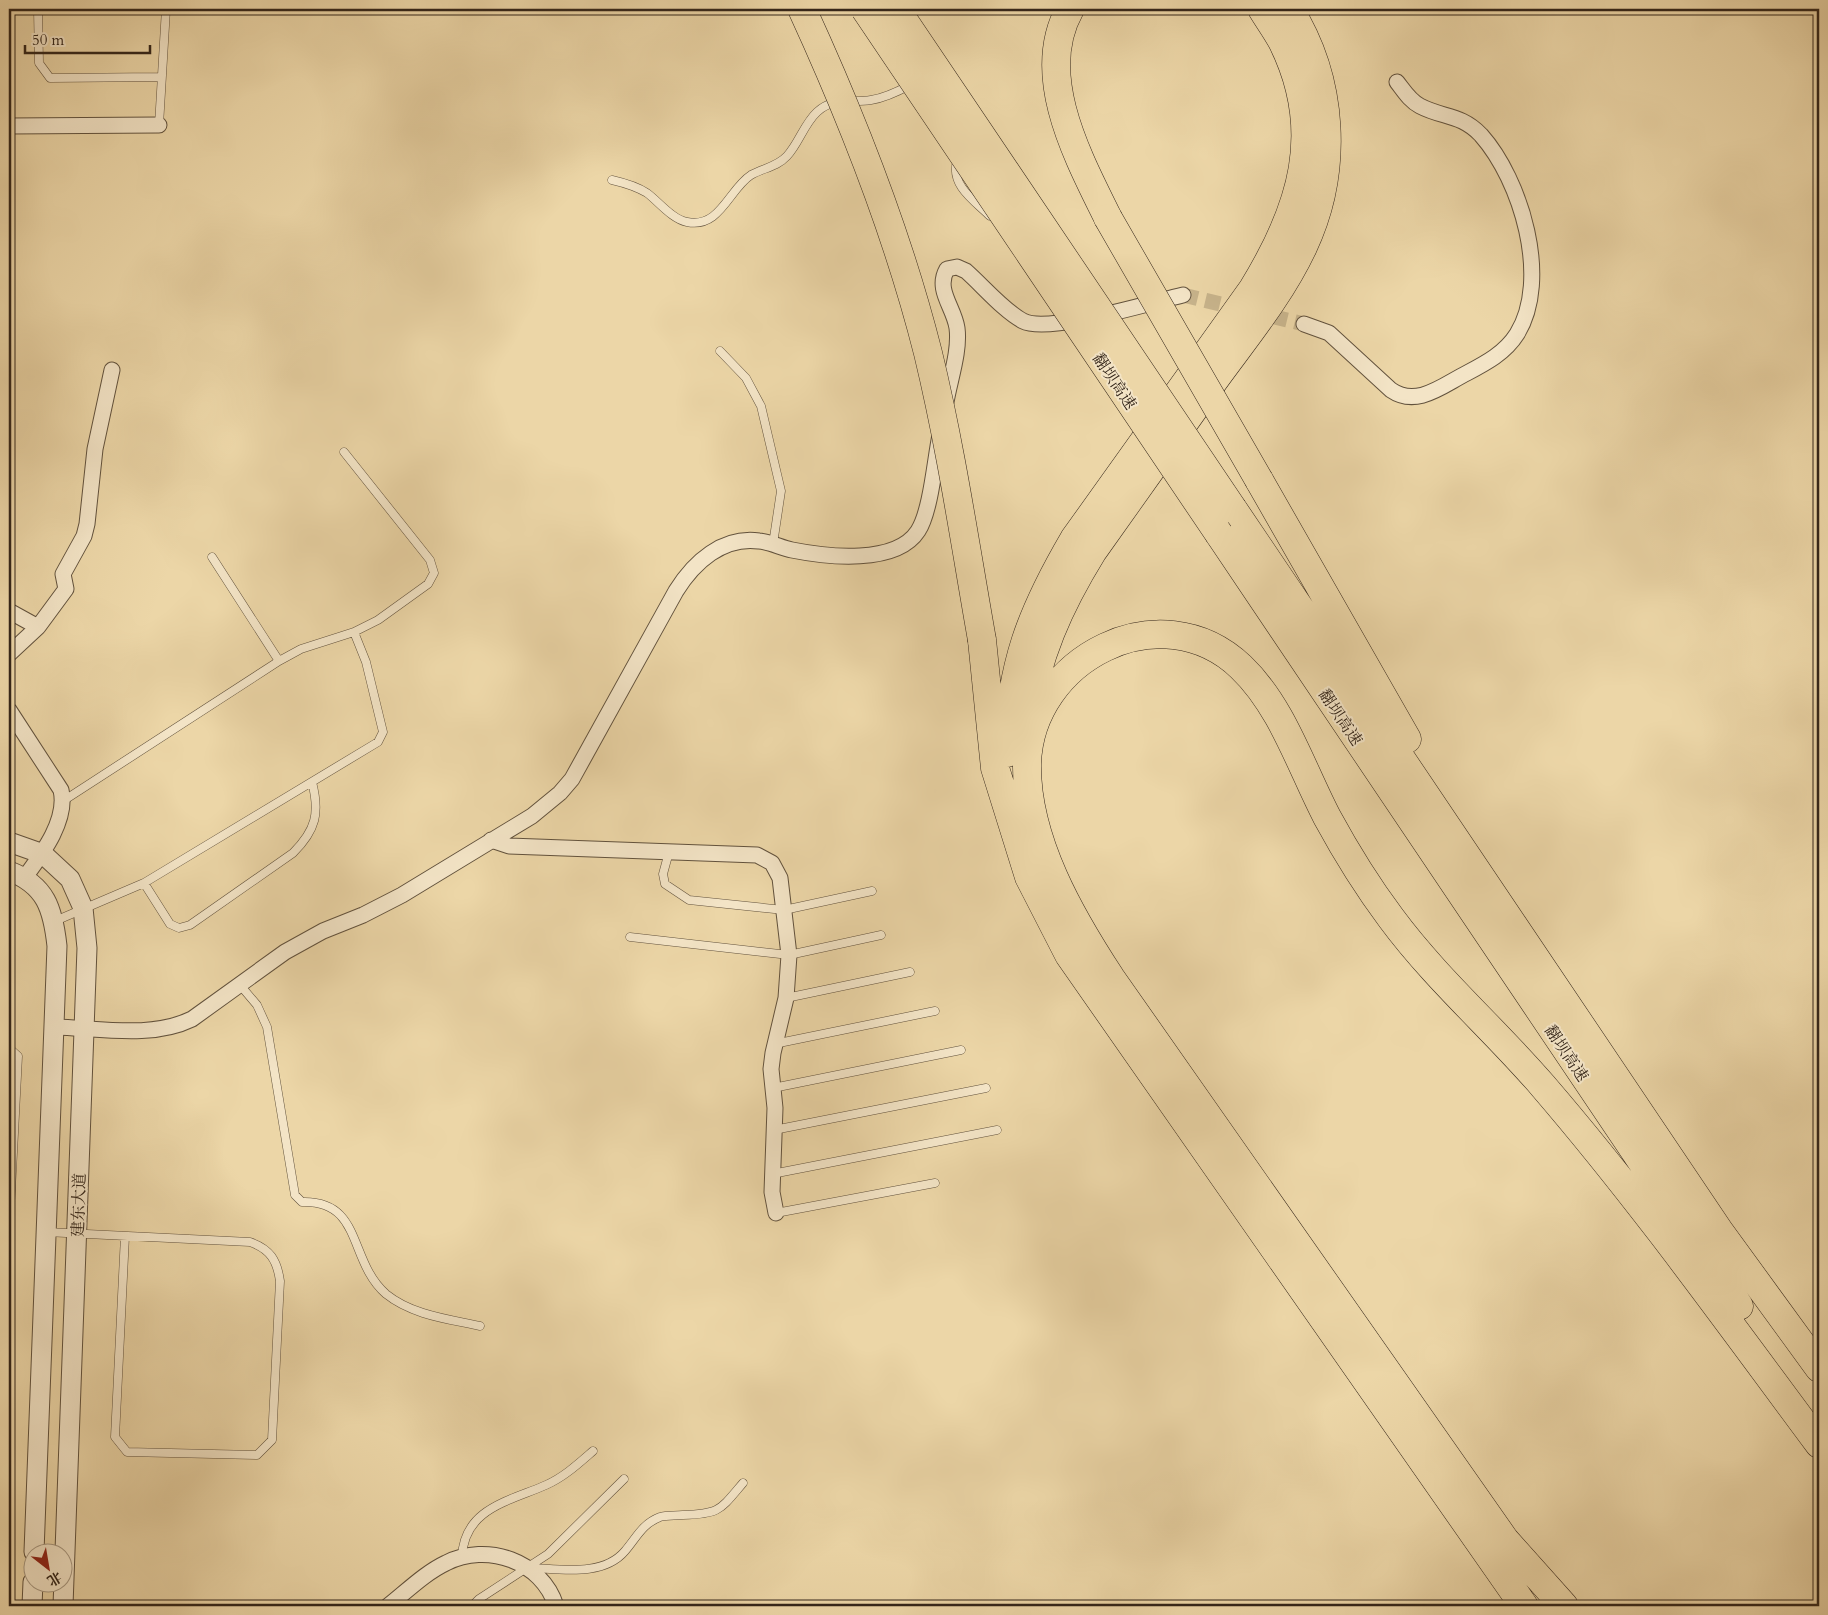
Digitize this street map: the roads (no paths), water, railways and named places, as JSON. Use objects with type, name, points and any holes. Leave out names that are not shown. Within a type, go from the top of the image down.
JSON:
[{"type":"highway","points":[[802,9],[837,84],[868,163],[905,271],[928,353],[948,444],[982,640],[995,768],[1029,877],[1069,954],[1524,1606]]},
{"type":"highway","name":"翻坝高速","points":[[865,9],[1692,1239],[1819,1423]]},
{"type":"highway","name":"翻坝高速","points":[[896,9],[1720,1232],[1819,1368]]},
{"type":"highway","points":[[1070,9],[1062,22],[1055,51],[1059,96],[1072,138],[1108,218],[1525,944]]},
{"type":"highway","points":[[1017,837],[1010,797],[1007,758],[1008,720],[1014,680],[1023,644],[1036,607],[1074,539],[1252,290],[1276,252],[1294,210],[1304,166],[1305,123],[1298,81],[1282,41],[1262,9]]},
{"type":"highway","points":[[1289,9],[1306,40],[1318,70],[1324,99],[1327,158],[1322,188],[1314,217],[1303,247],[1271,301],[1093,551],[1055,618],[1036,678],[1027,720],[1027,763],[1031,800],[1052,873],[1088,944],[1505,1540],[1564,1606]]},
{"type":"highway","points":[[1027,763],[1032,738],[1040,715],[1051,694],[1065,675],[1084,658],[1106,646],[1153,634],[1177,635],[1200,641],[1222,652],[1240,666],[1255,682],[1271,706],[1347,854],[1396,925],[1430,965],[1538,1079],[1599,1153],[1819,1444]]},
{"type":"street","points":[[1304,324],[1329,333],[1391,390],[1399,396],[1409,398],[1430,392],[1489,361],[1505,349],[1517,334],[1525,316],[1529,296],[1532,258],[1524,221],[1507,178],[1481,136],[1466,122],[1421,107],[1411,100],[1397,82]]},
{"type":"street","points":[[9,126],[159,125]]},
{"type":"street","points":[[54,1027],[157,1030],[175,1027],[192,1019],[285,952],[323,931],[363,915],[402,895],[532,816],[560,793],[572,779],[676,591],[694,567],[718,548],[747,540],[809,553],[869,555],[890,552],[901,547],[918,530],[926,509],[957,341],[954,316],[942,287],[942,278],[947,269],[957,267],[966,271],[1017,317],[1035,325],[1055,318],[1183,295]]},
{"type":"street","points":[[9,654],[38,627],[66,589],[63,574],[84,536],[95,449],[112,370]]},
{"type":"street","points":[[9,611],[38,627]]},
{"type":"street","points":[[9,710],[13,724],[61,790],[63,801],[61,812],[43,854],[17,874]]},
{"type":"street","points":[[491,840],[509,846],[757,855],[772,863],[780,878],[789,955],[786,998],[774,1044],[772,1069],[774,1130],[772,1192],[776,1213]]},
{"type":"street","name":"建东大道","points":[[9,842],[43,854],[70,879],[83,908],[86,948],[63,1606]]},
{"type":"street","name":"建东大道","points":[[17,874],[46,898],[55,921],[57,946],[34,1542]]},
{"type":"street","points":[[388,1606],[432,1571],[462,1557],[498,1555],[528,1568],[542,1581],[556,1606]]},
{"type":"street","points":[[32,1606],[33,1592]]},
{"type":"lane","points":[[38,9],[39,63],[50,78],[162,77]]},
{"type":"lane","points":[[159,125],[166,9]]},
{"type":"lane","points":[[612,180],[630,184],[647,193],[686,222],[700,222],[714,216],[751,175],[773,167],[787,156],[808,122],[818,111],[830,103],[882,98],[935,71],[949,71]]},
{"type":"lane","points":[[966,126],[969,109],[967,101]]},
{"type":"lane","points":[[962,142],[956,165],[958,180],[968,198],[996,222]]},
{"type":"lane","points":[[720,351],[746,378],[761,406],[781,491],[773,544]]},
{"type":"lane","points":[[63,801],[279,661],[301,649],[354,632],[378,620],[428,584],[434,573],[430,560],[344,452]]},
{"type":"lane","points":[[212,557],[279,661]]},
{"type":"lane","points":[[55,921],[144,883],[378,742],[383,732],[366,662],[354,632]]},
{"type":"lane","points":[[144,883],[170,924],[180,928],[190,925],[293,853],[308,838],[315,819],[317,800],[312,782]]},
{"type":"lane","points":[[669,852],[663,874],[665,884],[689,900],[784,910],[872,890]]},
{"type":"lane","points":[[630,937],[789,955],[881,935]]},
{"type":"lane","points":[[786,998],[910,972]]},
{"type":"lane","points":[[240,985],[257,1005],[267,1027],[295,1195],[302,1202],[325,1204],[336,1210],[345,1220],[362,1261],[372,1277],[384,1292],[398,1303],[415,1310],[480,1326]]},
{"type":"lane","points":[[774,1044],[936,1011]]},
{"type":"lane","points":[[9,1048],[18,1056],[11,1134],[9,1229]]},
{"type":"lane","points":[[773,1088],[961,1050]]},
{"type":"lane","points":[[774,1130],[986,1088]]},
{"type":"lane","points":[[772,1174],[997,1130]]},
{"type":"lane","points":[[776,1213],[935,1183]]},
{"type":"lane","points":[[46,1232],[250,1242],[262,1246],[273,1255],[280,1281],[272,1440],[257,1455],[127,1452],[115,1437],[125,1236]]},
{"type":"lane","points":[[462,1557],[463,1540],[476,1521],[496,1505],[546,1485],[571,1470],[592,1451]]},
{"type":"lane","points":[[472,1606],[479,1599],[548,1554],[624,1479]]},
{"type":"lane","points":[[528,1568],[586,1570],[607,1564],[624,1553],[646,1524],[662,1516],[709,1514],[723,1506],[743,1483]]},
{"type":"tunnel","points":[[1183,295],[1304,324]]}]
